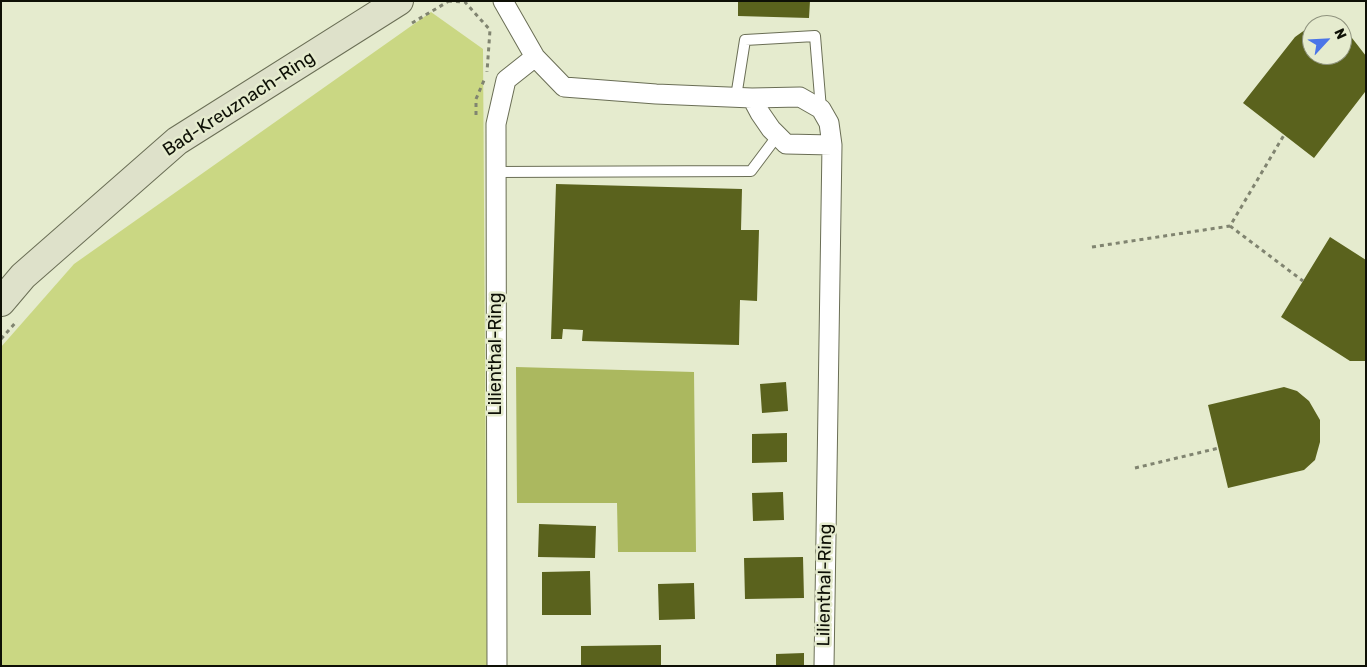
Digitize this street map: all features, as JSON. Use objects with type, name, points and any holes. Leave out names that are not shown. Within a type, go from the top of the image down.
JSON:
[{"type":"main road","name":"Bad-Kreuznach-Ring","points":[[10,310],[23,276],[177,141],[405,13]]},
{"type":"street","points":[[503,1],[535,57],[564,87],[656,94],[800,97],[821,109]]},
{"type":"street","name":"Lilienthal-Ring","points":[[497,666],[496,124],[506,80],[535,57]]},
{"type":"street","points":[[744,97],[786,144],[832,145]]},
{"type":"street","name":"Lilienthal-Ring","points":[[821,109],[829,123],[832,145],[824,666]]},
{"type":"lane","points":[[744,97],[745,40],[815,36],[821,109]]},
{"type":"lane","points":[[496,172],[751,171],[778,135]]},
{"type":"path","points":[[405,13],[449,1]]},
{"type":"path","points":[[1230,226],[1284,135]]},
{"type":"path","points":[[1092,247],[1230,226],[1303,281]]},
{"type":"path","points":[[1,339],[10,310]]},
{"type":"path","points":[[1135,468],[1219,448]]},
{"type":"green space","points":[[431,12],[483,49],[487,666],[1,666],[1,347],[74,264]]},
{"type":"green space","points":[[516,367],[694,372],[696,552],[618,552],[617,503],[517,503]]},
{"type":"building","points":[[738,1],[810,1],[809,18],[738,16]]},
{"type":"building","points":[[1302,32],[1302,65],[1352,65],[1352,38],[1366,56],[1365,92],[1314,158],[1243,103],[1295,37]]},
{"type":"building","points":[[556,184],[742,189],[741,230],[759,230],[757,301],[740,300],[739,345],[582,341],[583,330],[563,329],[562,339],[551,339]]},
{"type":"building","points":[[1330,237],[1366,260],[1366,361],[1350,361],[1281,317]]},
{"type":"building","points":[[786,382],[788,411],[762,413],[760,384]]},
{"type":"building","points":[[1284,387],[1297,391],[1309,401],[1320,420],[1320,442],[1315,460],[1304,470],[1228,488],[1208,405]]},
{"type":"building","points":[[787,433],[787,462],[752,463],[752,434]]},
{"type":"building","points":[[783,492],[784,520],[753,521],[752,493]]},
{"type":"building","points":[[539,524],[596,526],[595,558],[538,557]]},
{"type":"building","points":[[803,557],[804,598],[745,599],[744,558]]},
{"type":"building","points":[[590,571],[591,615],[542,615],[542,572]]},
{"type":"building","points":[[694,583],[695,619],[659,620],[658,584]]},
{"type":"building","points":[[661,645],[661,666],[581,666],[581,646]]},
{"type":"building","points":[[804,653],[804,666],[776,666],[776,654]]}]
